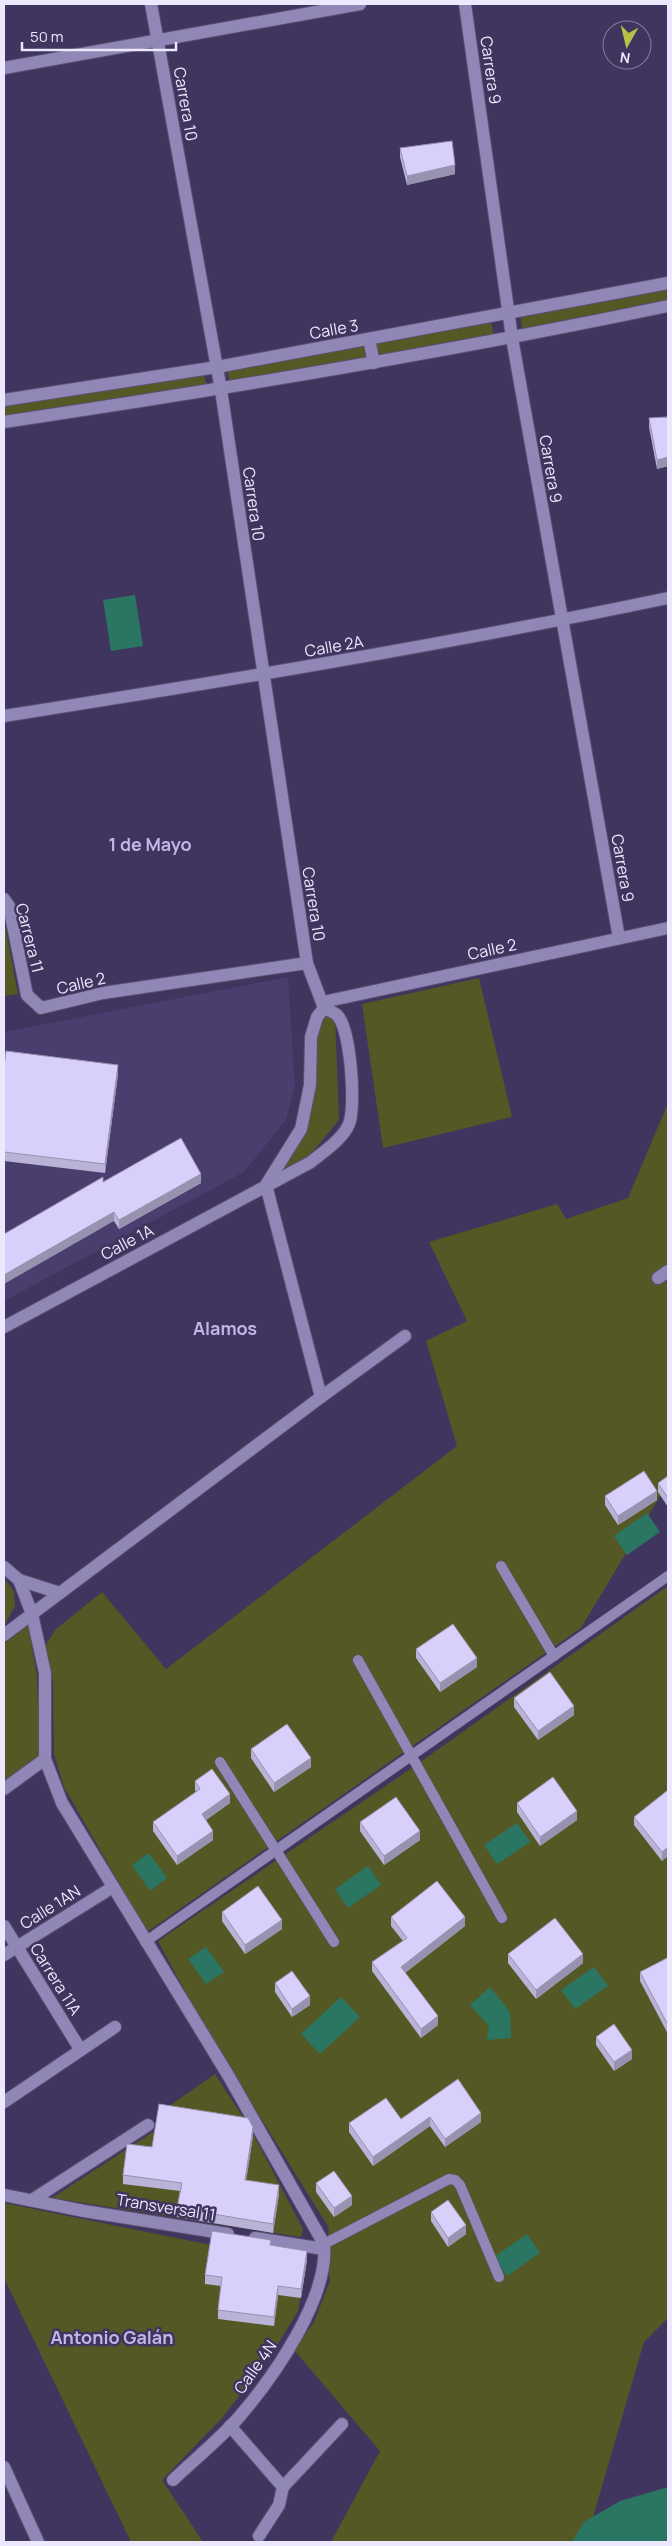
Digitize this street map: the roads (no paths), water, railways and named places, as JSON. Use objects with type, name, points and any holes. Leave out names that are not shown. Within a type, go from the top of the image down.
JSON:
[{"type":"street","name":"Carrera 10","points":[[151,4],[221,390],[307,963],[323,1005],[337,1015],[348,1038],[352,1109],[349,1125],[341,1135],[311,1162],[282,1180],[266,1186]]},
{"type":"street","points":[[4,68],[360,4]]},
{"type":"street","name":"Carrera 9","points":[[466,4],[512,338],[561,621],[620,938]]},
{"type":"street","points":[[4,422],[221,390],[512,338],[666,306],[663,284]]},
{"type":"street","name":"Calle 3","points":[[4,400],[217,366],[509,314],[663,284]]},
{"type":"street","points":[[369,339],[374,363]]},
{"type":"street","points":[[71,390],[76,412]]},
{"type":"street","name":"Calle 2A","points":[[4,716],[263,675],[561,621],[668,598]]},
{"type":"street","name":"Carrera 11","points":[[4,900],[9,906],[27,995],[41,1008]]},
{"type":"street","name":"Calle 2","points":[[323,1005],[668,928]]},
{"type":"street","name":"Calle 2","points":[[41,1008],[104,993],[307,963]]},
{"type":"street","points":[[321,1397],[266,1186],[301,1129],[310,1085],[312,1037],[317,1017],[323,1005]]},
{"type":"street","name":"Calle 1A","points":[[4,1327],[266,1186]]},
{"type":"street","points":[[4,1635],[405,1336]]},
{"type":"street","points":[[4,1567],[19,1580],[60,1593]]},
{"type":"street","points":[[19,1580],[32,1614],[45,1672],[44,1759],[62,1803],[228,2076],[324,2246]]},
{"type":"street","points":[[4,1789],[44,1759]]},
{"type":"street","name":"Calle 1AN","points":[[4,1955],[113,1887]]},
{"type":"street","name":"Carrera 11A","points":[[4,1926],[80,2049]]},
{"type":"street","points":[[4,2102],[115,2027]]},
{"type":"street","points":[[32,2200],[148,2125]]},
{"type":"street","name":"Transversal 11","points":[[4,2195],[84,2211],[324,2246]]},
{"type":"street","name":"Calle 4N","points":[[172,2480],[230,2426],[255,2395],[297,2334],[319,2288],[323,2273],[324,2246]]},
{"type":"street","points":[[259,2536],[279,2506],[284,2487],[342,2424]]},
{"type":"street","points":[[230,2426],[284,2487]]},
{"type":"street","points":[[4,2467],[38,2542]]},
{"type":"lane","points":[[501,1566],[554,1656]]},
{"type":"lane","points":[[145,1942],[668,1576]]},
{"type":"lane","points":[[358,1660],[502,1918]]},
{"type":"lane","points":[[220,1762],[334,1942]]},
{"type":"lane","points":[[324,2246],[449,2179],[455,2180],[460,2185],[499,2277]]},
{"type":"district","name":"1 de Mayo","points":[[150,844]]},
{"type":"district","name":"Alamos","points":[[225,1328]]},
{"type":"district","name":"Antonio Galán","points":[[112,2337]]}]
